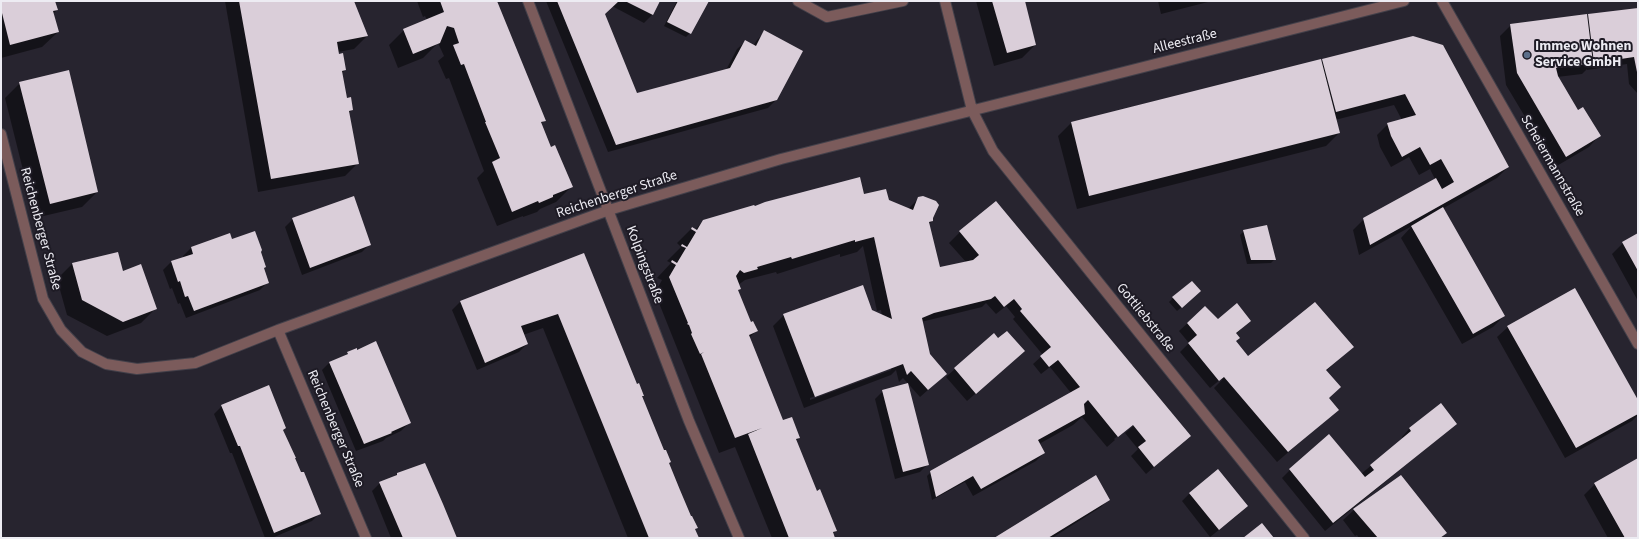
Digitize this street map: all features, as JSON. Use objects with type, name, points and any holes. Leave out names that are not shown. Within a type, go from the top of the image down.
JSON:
[{"type":"street","name":"Kolpingstraße","points":[[528,1],[689,421],[739,538]]},
{"type":"street","points":[[798,1],[827,17],[903,1]]},
{"type":"street","name":"Gottliebstraße","points":[[945,1],[972,110],[993,151],[1304,538]]},
{"type":"street","name":"Alleestraße","points":[[972,110],[1404,1]]},
{"type":"street","name":"Scheiermannstraße","points":[[1442,1],[1638,344]]},
{"type":"street","name":"Reichenberger Straße","points":[[1,134],[44,299],[61,330],[82,352],[106,364],[137,369],[195,363],[278,330],[608,210],[781,159],[972,110]]},
{"type":"street","name":"Reichenberger Straße","points":[[278,330],[366,538]]},
{"type":"building","points":[[1,1],[55,1],[58,10],[53,11],[59,32],[10,45],[1,9]]},
{"type":"building","points":[[239,1],[354,1],[368,36],[337,42],[339,54],[343,53],[346,70],[342,71],[347,98],[351,97],[353,110],[349,111],[359,164],[271,179]]},
{"type":"building","points":[[440,1],[497,1],[546,121],[541,122],[551,147],[555,145],[573,187],[553,195],[553,197],[539,203],[538,201],[512,212],[492,162],[500,158],[464,64],[461,65],[453,45],[459,43],[454,28],[447,26],[440,43],[413,54],[403,29],[444,12]]},
{"type":"building","points":[[557,1],[619,1],[605,14],[637,93],[730,68],[745,40],[756,46],[764,30],[803,51],[777,100],[616,145]]},
{"type":"building","points":[[625,1],[660,1],[653,15]]},
{"type":"building","points":[[678,1],[709,1],[691,34],[667,22]]},
{"type":"building","points":[[992,1],[1025,1],[1036,45],[1007,53]]},
{"type":"building","points":[[1638,8],[1638,77],[1634,57],[1594,63],[1588,14]]},
{"type":"building","points":[[1587,14],[1593,63],[1556,68],[1558,76],[1578,110],[1583,107],[1601,136],[1566,157],[1517,73],[1510,24]]},
{"type":"building","points":[[1413,36],[1443,45],[1509,167],[1370,245],[1363,218],[1436,178],[1442,189],[1454,182],[1441,159],[1430,165],[1420,147],[1402,157],[1391,136],[1387,123],[1416,115],[1405,94],[1336,112],[1322,59]]},
{"type":"building","points":[[1321,59],[1340,133],[1089,196],[1071,122]]},
{"type":"building","points":[[69,70],[98,192],[50,204],[19,82]]},
{"type":"building","points":[[860,177],[864,194],[886,189],[889,200],[913,210],[918,197],[923,196],[936,201],[939,205],[933,221],[929,222],[940,267],[973,260],[979,255],[959,231],[996,201],[1191,436],[1154,467],[1138,447],[1146,441],[1133,425],[1118,437],[1088,400],[1084,404],[1085,414],[1038,440],[1045,453],[981,489],[973,476],[936,497],[930,471],[1080,387],[1058,360],[1049,367],[1040,356],[1051,347],[1020,311],[1022,309],[1014,299],[1004,307],[995,296],[991,299],[934,313],[922,318],[930,354],[947,374],[928,390],[911,371],[907,375],[903,364],[815,397],[783,314],[863,285],[872,310],[892,319],[874,237],[855,242],[855,240],[792,259],[791,257],[757,267],[758,269],[744,273],[740,270],[736,276],[741,289],[738,290],[751,322],[753,321],[758,331],[749,335],[783,420],[792,417],[800,438],[796,439],[817,491],[820,489],[837,531],[833,532],[835,538],[789,538],[748,434],[762,428],[735,438],[701,354],[704,352],[700,354],[669,277],[676,265],[671,262],[672,260],[677,263],[686,248],[681,246],[682,244],[687,247],[696,232],[691,229],[692,227],[697,230],[703,220]]},
{"type":"building","points":[[354,196],[371,245],[310,268],[292,218]]},
{"type":"building","points":[[1443,207],[1505,316],[1473,334],[1411,226]]},
{"type":"building","points":[[1267,225],[1276,260],[1251,260],[1243,230]]},
{"type":"building","points":[[255,231],[262,250],[261,252],[266,267],[264,268],[269,283],[194,311],[188,296],[185,297],[180,281],[178,282],[171,261],[193,254],[191,247],[230,233],[232,239]]},
{"type":"building","points":[[1638,233],[1638,271],[1622,242]]},
{"type":"building","points":[[118,252],[123,271],[141,264],[157,309],[123,322],[82,300],[72,263]]},
{"type":"building","points":[[584,253],[637,384],[639,383],[644,396],[642,396],[664,450],[666,450],[671,462],[669,463],[680,490],[698,528],[695,529],[699,538],[649,538],[558,314],[521,326],[528,344],[485,363],[460,301]]},
{"type":"building","points":[[1192,281],[1201,291],[1182,308],[1172,297]]},
{"type":"building","points":[[1575,288],[1638,400],[1638,414],[1576,448],[1507,326]]},
{"type":"building","points":[[1315,302],[1354,347],[1326,370],[1341,387],[1329,398],[1339,410],[1288,452],[1224,377],[1219,381],[1188,343],[1197,335],[1187,323],[1205,306],[1218,319],[1237,303],[1251,321],[1236,333],[1240,338],[1236,341],[1248,356]]},
{"type":"building","points":[[1007,331],[1025,351],[976,394],[954,368],[994,333],[998,338]]},
{"type":"building","points":[[376,341],[411,423],[391,432],[392,433],[364,444],[329,362],[348,354],[347,352],[357,348],[357,350]]},
{"type":"building","points":[[908,383],[929,465],[903,472],[882,390]]},
{"type":"building","points":[[269,385],[286,428],[283,430],[301,472],[304,472],[321,514],[274,533],[240,446],[238,446],[221,405]]},
{"type":"building","points":[[1441,403],[1457,424],[1333,523],[1289,469],[1329,434],[1365,477],[1374,470],[1370,465],[1411,431],[1409,428]]},
{"type":"building","points":[[1638,458],[1638,538],[1625,538],[1594,483]]},
{"type":"building","points":[[425,463],[457,538],[403,538],[379,482],[397,475],[397,473]]},
{"type":"building","points":[[1218,469],[1248,506],[1219,530],[1189,493]]},
{"type":"building","points":[[1096,475],[1110,500],[1048,538],[994,538]]},
{"type":"building","points":[[1401,475],[1447,533],[1440,538],[1378,538],[1353,509]]},
{"type":"building","points":[[1262,523],[1274,538],[1243,538]]},
{"type":"place","name":"Immeo Wohnen Service GmbH","points":[[1527,55]]}]
